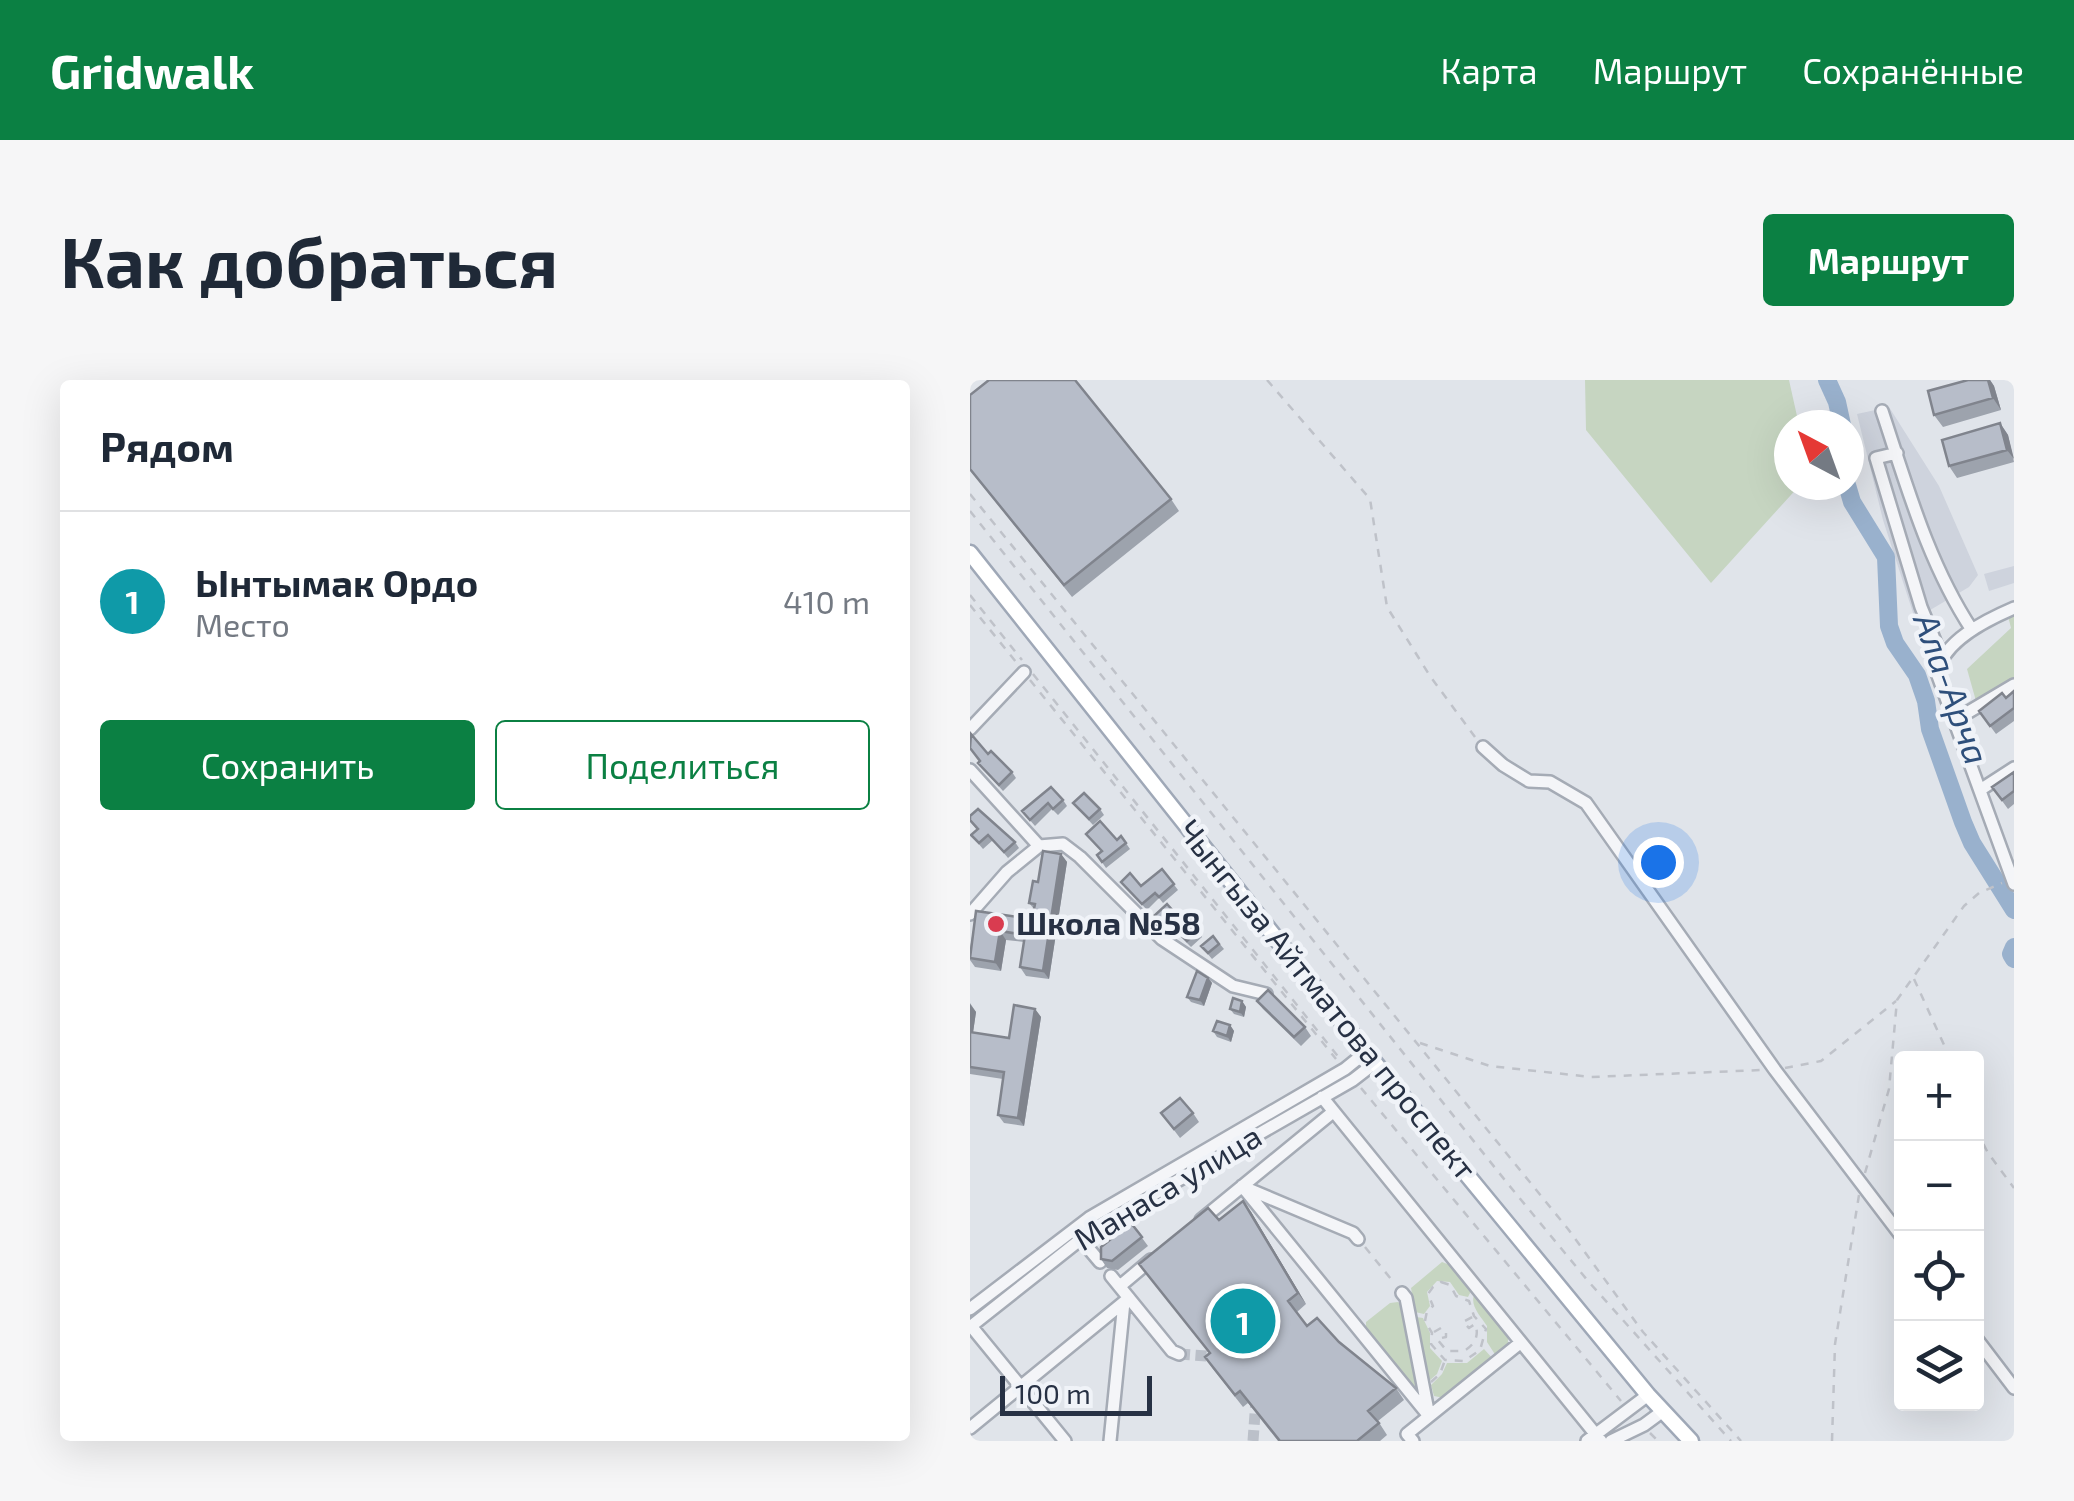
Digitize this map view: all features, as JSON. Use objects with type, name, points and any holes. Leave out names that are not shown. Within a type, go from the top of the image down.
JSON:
[{"type":"main road","name":"Чынгыза Айтматова проспект","points":[[970,553],[1371,1058],[1648,1395],[1691,1441]]},
{"type":"street","points":[[1882,410],[1917,516],[1950,596],[1972,630]]},
{"type":"street","points":[[1896,453],[1876,458],[1921,608],[1942,658]]},
{"type":"street","points":[[2013,882],[2009,853],[1980,790],[1937,673],[1942,658],[1972,630],[2014,608]]},
{"type":"street","points":[[970,728],[1026,668]]},
{"type":"street","points":[[1954,720],[2014,685]]},
{"type":"street","points":[[1484,746],[1503,765],[1529,781],[1550,782],[1586,804],[1775,1070],[1897,1231]]},
{"type":"street","points":[[1980,790],[2014,768]]},
{"type":"street","points":[[970,770],[1039,846]]},
{"type":"street","points":[[970,914],[1008,872],[1039,846],[1062,844],[1162,939],[1232,986],[1266,994]]},
{"type":"street","name":"Манаса улица","points":[[971,1326],[1077,1233],[1322,1097],[1371,1058]]},
{"type":"street","name":"Манаса улица","points":[[970,1310],[1077,1233],[1349,1074]]},
{"type":"street","points":[[1322,1097],[1594,1439],[1648,1395]]},
{"type":"street","points":[[1196,1224],[1333,1112]]},
{"type":"street","points":[[1242,1186],[1353,1233],[1358,1239]]},
{"type":"street","points":[[1242,1186],[1429,1416]]},
{"type":"street","points":[[1077,1233],[1100,1262]]},
{"type":"street","points":[[1166,1248],[1116,1281],[1126,1300],[1179,1354]]},
{"type":"street","points":[[1402,1292],[1429,1416]]},
{"type":"street","points":[[970,1428],[1126,1300]]},
{"type":"street","points":[[1110,1441],[1126,1300]]},
{"type":"street","points":[[971,1326],[1065,1441]]},
{"type":"street","points":[[1413,1441],[1407,1434],[1520,1344]]},
{"type":"street","points":[[1984,1349],[2014,1388]]},
{"type":"street","points":[[1611,1441],[1644,1426],[1663,1411]]},
{"type":"path","points":[[1267,380],[1370,500],[1386,607],[1430,676],[1484,746]]},
{"type":"path","points":[[970,494],[1568,1229],[1643,1332],[1741,1441]]},
{"type":"path","points":[[970,511],[1508,1184],[1613,1310],[1731,1441]]},
{"type":"path","points":[[970,595],[1349,1074],[1630,1410]]},
{"type":"path","points":[[970,605],[1026,668],[1338,1055],[1349,1074]]},
{"type":"path","points":[[1416,1042],[1490,1066],[1592,1077],[1775,1070],[1821,1060],[1897,1000],[1964,906],[1979,892],[2013,882]]},
{"type":"path","points":[[1914,978],[1947,1051]]},
{"type":"path","points":[[1832,1441],[1835,1344],[1856,1205],[1889,1089],[1897,1000]]},
{"type":"path","points":[[1982,1141],[2014,1188]]},
{"type":"path","points":[[1358,1239],[1402,1292]]},
{"type":"path","points":[[1446,1282],[1456,1296],[1472,1304],[1474,1316],[1484,1325],[1486,1338],[1468,1360],[1455,1363],[1433,1348],[1432,1333],[1425,1316],[1433,1306],[1428,1298],[1430,1290],[1437,1283],[1446,1282]]},
{"type":"path","points":[[1432,1333],[1444,1328],[1447,1334],[1438,1339],[1440,1344],[1451,1352],[1464,1351],[1476,1338],[1475,1324],[1466,1328],[1464,1322],[1474,1316]]},
{"type":"path","points":[[1464,1351],[1468,1360]]},
{"type":"path","points":[[1425,1384],[1438,1377],[1446,1360]]},
{"type":"path","points":[[1644,1426],[1658,1441]]},
{"type":"shaded area","points":[[1889,407],[1939,486],[1978,575],[1969,587],[1915,619],[1883,520],[1864,443],[1864,412]]},
{"type":"shaded area","points":[[2014,566],[2014,583],[1989,591],[1984,574]]},
{"type":"green space","points":[[1585,380],[1789,380],[1796,410],[1774,410],[1774,500],[1786,500],[1711,583],[1586,430]]},
{"type":"green space","points":[[2014,614],[2014,679],[1976,701],[1967,669],[2011,628],[2008,616]]},
{"type":"green space","points":[[1442,1262],[1450,1265],[1471,1291],[1468,1297],[1459,1295],[1450,1282],[1437,1281],[1427,1292],[1430,1306],[1424,1314],[1415,1312],[1411,1288]]},
{"type":"green space","points":[[1474,1295],[1508,1338],[1508,1346],[1496,1356],[1487,1342],[1487,1326],[1475,1307]]},
{"type":"green space","points":[[1398,1302],[1403,1307],[1418,1395],[1366,1329],[1366,1322],[1390,1303]]},
{"type":"green space","points":[[1416,1317],[1423,1318],[1430,1333],[1430,1348],[1442,1361],[1429,1381]]},
{"type":"green space","points":[[1484,1349],[1493,1359],[1444,1398],[1434,1396],[1431,1385],[1447,1363],[1467,1363]]},
{"type":"building","points":[[989,380],[1075,380],[1171,499],[1064,585],[970,469],[970,395]]},
{"type":"building","points":[[1968,380],[1988,380],[1993,398],[1934,415],[1928,391]]},
{"type":"building","points":[[2000,423],[2007,450],[1949,466],[1942,440]]},
{"type":"building","points":[[2014,691],[2014,708],[1990,726],[1979,711],[2002,693],[2006,698]]},
{"type":"building","points":[[971,734],[988,754],[991,751],[1012,772],[999,785],[978,763],[970,748]]},
{"type":"building","points":[[2014,772],[2014,791],[2002,800],[1992,787]]},
{"type":"building","points":[[1051,787],[1063,800],[1053,809],[1048,803],[1030,820],[1022,811]]},
{"type":"building","points":[[1084,793],[1100,809],[1089,819],[1073,803]]},
{"type":"building","points":[[978,809],[1015,842],[1004,852],[988,835],[979,843],[971,835],[978,829],[970,816]]},
{"type":"building","points":[[1100,821],[1117,840],[1121,836],[1126,843],[1102,862],[1097,855],[1102,851],[1086,834]]},
{"type":"building","name":"Школа №58","points":[[1043,851],[1061,854],[1043,971],[1020,967],[1025,935],[1000,931],[995,962],[970,958],[976,911],[1032,919],[1035,904],[1029,903],[1033,881],[1038,882]]},
{"type":"building","points":[[1162,869],[1174,884],[1159,897],[1155,893],[1142,904],[1121,882],[1130,873],[1141,886]]},
{"type":"building","points":[[1167,904],[1183,922],[1187,918],[1198,931],[1187,941],[1155,915]]},
{"type":"building","points":[[1213,936],[1219,944],[1208,953],[1201,946]]},
{"type":"building","points":[[1197,971],[1208,978],[1200,1000],[1187,997]]},
{"type":"building","points":[[1268,990],[1305,1027],[1294,1037],[1257,1001]]},
{"type":"building","points":[[1233,998],[1242,1001],[1240,1012],[1230,1009]]},
{"type":"building","name":"Школа №58","points":[[1014,1005],[1035,1009],[1018,1118],[998,1115],[1004,1072],[970,1067],[970,1032],[1009,1038]]},
{"type":"building","points":[[1217,1021],[1230,1025],[1227,1036],[1213,1031]]},
{"type":"building","points":[[1180,1098],[1193,1113],[1174,1129],[1161,1113]]},
{"type":"building","points":[[1243,1201],[1298,1293],[1288,1301],[1307,1326],[1317,1318],[1339,1342],[1396,1388],[1368,1411],[1379,1423],[1357,1441],[1280,1441],[1240,1391],[1235,1395],[1205,1357],[1210,1353],[1139,1264],[1208,1208],[1219,1220]]},
{"type":"building","points":[[1131,1223],[1142,1237],[1112,1261],[1101,1259],[1101,1247]]},
{"type":"waterway","name":"Ала-Арча","points":[[1827,380],[1839,410]]},
{"type":"waterway","name":"Ала-Арча","points":[[1851,500],[1886,557],[1889,626],[1895,643],[1917,675],[1930,729],[1963,822],[2014,910]]},
{"type":"waterway","name":"Ала-Арча","points":[[2014,947],[2014,959]]},
{"type":"tunnel","points":[[1179,1354],[1219,1357]]},
{"type":"tunnel","points":[[1253,1441],[1256,1400]]},
{"type":"place","name":"Школа №58","points":[[996,924]]},
{"type":"place","name":"Ынтымак Ордо","points":[[1243,1321]]}]
